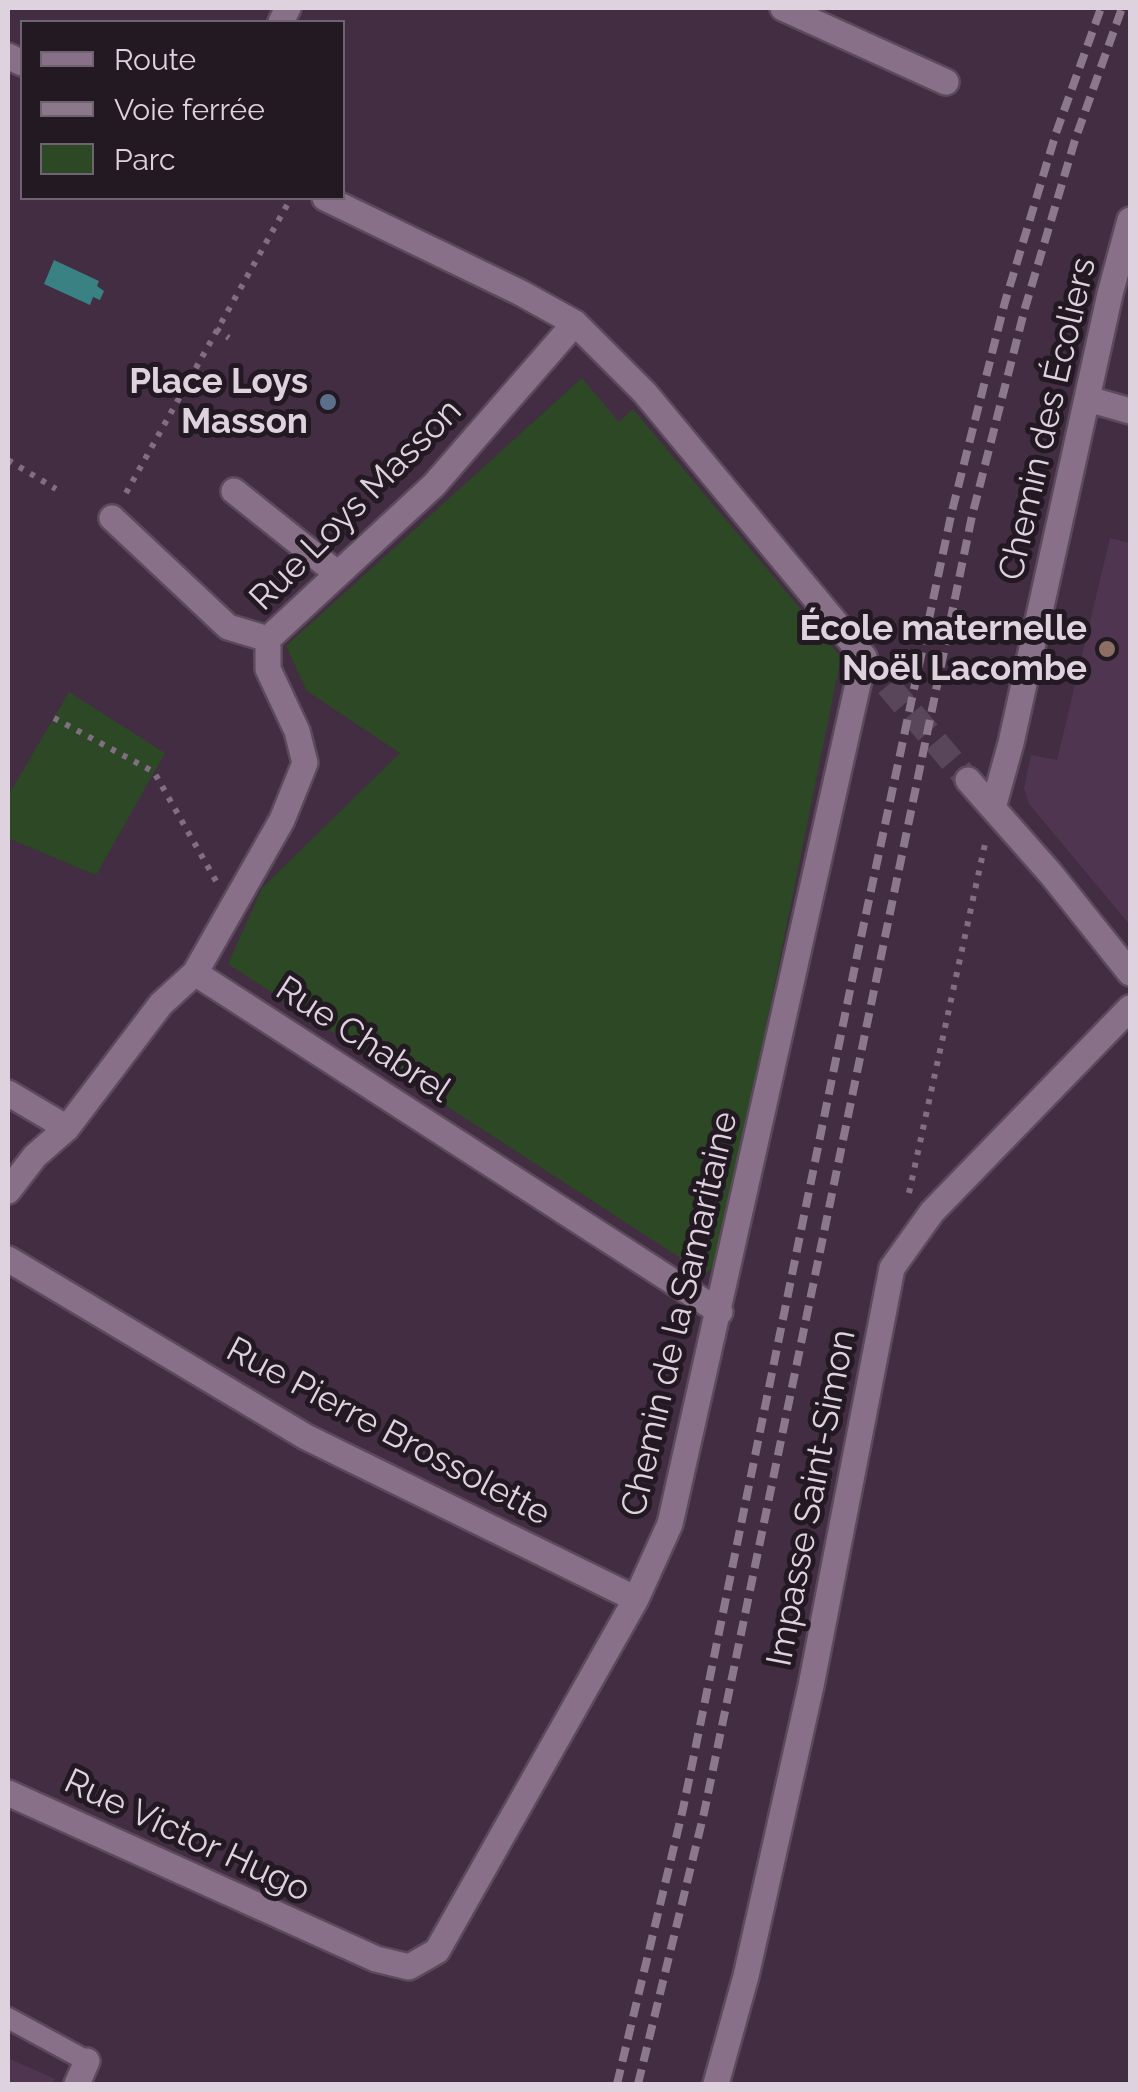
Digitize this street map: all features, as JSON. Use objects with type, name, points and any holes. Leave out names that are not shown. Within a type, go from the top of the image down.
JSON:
[{"type":"street","points":[[783,8],[946,82]]},
{"type":"street","points":[[329,200],[521,292],[575,323]]},
{"type":"street","name":"Chemin des Écoliers","points":[[993,808],[1130,220]]},
{"type":"street","name":"Rue Loys Masson","points":[[196,974],[282,820],[305,763],[297,731],[268,669],[268,639],[434,485],[575,323]]},
{"type":"street","name":"Chemin de la Samaritaine","points":[[338,1943],[376,1960],[408,1967],[437,1951],[636,1598],[670,1524],[864,657],[646,393],[575,323]]},
{"type":"street","points":[[1088,399],[1130,411]]},
{"type":"street","points":[[234,491],[338,574]]},
{"type":"street","points":[[112,518],[228,628],[268,639]]},
{"type":"street","points":[[968,780],[1130,972]]},
{"type":"street","points":[[8,1191],[34,1156],[67,1128],[161,1004],[196,974]]},
{"type":"street","name":"Rue Chabrel","points":[[196,974],[720,1312]]},
{"type":"street","name":"Impasse Saint-Simon","points":[[716,2084],[746,1976],[811,1686],[892,1268],[932,1212],[1130,1008]]},
{"type":"street","points":[[8,1093],[67,1128]]},
{"type":"street","name":"Rue Pierre Brossolette","points":[[8,1259],[306,1437],[636,1598]]},
{"type":"street","name":"Rue Victor Hugo","points":[[8,1793],[338,1943]]},
{"type":"lane","points":[[8,2018],[82,2072]]},
{"type":"path","points":[[112,518],[290,200]]},
{"type":"path","points":[[216,329],[229,338]]},
{"type":"path","points":[[8,460],[56,489]]},
{"type":"path","points":[[54,718],[154,772],[215,880],[242,895]]},
{"type":"path","points":[[905,1210],[993,808]]},
{"type":"shaded area","points":[[54,260],[99,281],[97,286],[104,291],[100,300],[93,297],[90,305],[44,284]]},
{"type":"shaded area","name":"École maternelle Noël Lacombe","points":[[1110,538],[1130,543],[1129,924],[1029,804],[1024,788],[1031,755],[1057,760]]},
{"type":"shaded area","points":[[8,2053],[10,2059],[55,2079],[53,2084],[8,2084]]},
{"type":"green space","points":[[582,378],[619,422],[633,409],[841,657],[718,1264],[705,1274],[228,964],[262,888],[400,753],[307,691],[286,646]]},
{"type":"green space","points":[[69,692],[165,753],[96,875],[8,838],[8,796]]},
{"type":"tunnel","points":[[864,657],[968,780]]},
{"type":"railway","points":[[617,2084],[683,1809],[952,511],[1005,302],[1056,133],[1101,8]]},
{"type":"railway","points":[[638,2084],[704,1813],[972,516],[1025,308],[1075,140],[1122,8]]},
{"type":"place","name":"Place Loys Masson","points":[[328,402]]},
{"type":"place","name":"École maternelle Noël Lacombe","points":[[1107,649]]}]
